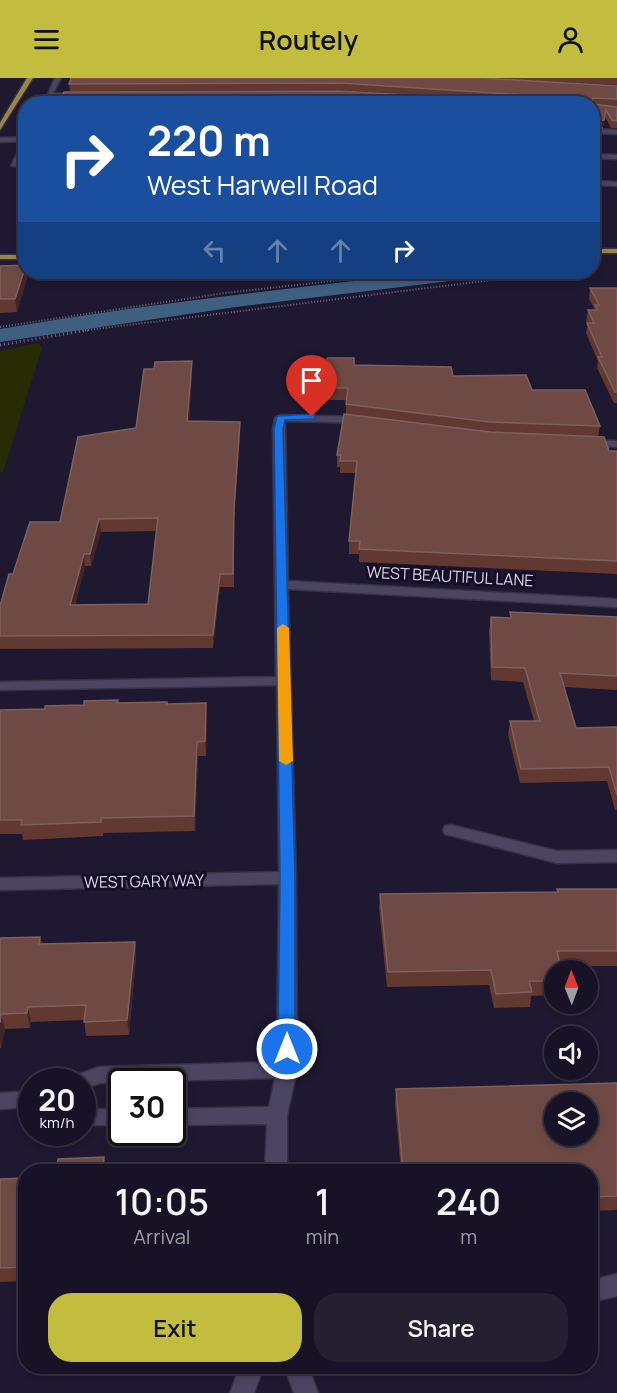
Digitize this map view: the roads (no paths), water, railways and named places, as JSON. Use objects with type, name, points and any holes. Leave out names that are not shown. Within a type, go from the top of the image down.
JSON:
[{"type":"main road","points":[[19,96],[30,78]]},
{"type":"main road","points":[[0,128],[18,98]]},
{"type":"main road","points":[[600,251],[617,251]]},
{"type":"main road","points":[[0,257],[18,257]]},
{"type":"street","points":[[58,78],[49,95],[84,94]]},
{"type":"street","points":[[600,131],[617,132]]},
{"type":"street","points":[[0,140],[18,140]]},
{"type":"street","points":[[600,156],[617,157]]},
{"type":"street","points":[[600,183],[617,184]]},
{"type":"street","points":[[276,1164],[277,1115],[287,1070],[288,878],[280,418],[312,417],[376,423]]},
{"type":"street","points":[[571,442],[617,444]]},
{"type":"street","name":"WEST BEAUTIFUL LANE","points":[[282,585],[617,603]]},
{"type":"street","points":[[0,686],[284,681]]},
{"type":"street","points":[[451,830],[557,857],[617,856]]},
{"type":"street","name":"WEST GARY WAY","points":[[0,884],[288,878]]},
{"type":"street","points":[[186,1075],[287,1070]]},
{"type":"street","points":[[0,1101],[18,1100]]},
{"type":"street","points":[[186,1117],[277,1115]]},
{"type":"street","points":[[598,1289],[617,1285]]},
{"type":"street","points":[[242,1393],[249,1374]]},
{"type":"street","points":[[299,1374],[306,1393]]},
{"type":"water","points":[[376,279],[466,279],[236,307],[0,342],[0,329],[218,297]]}]
